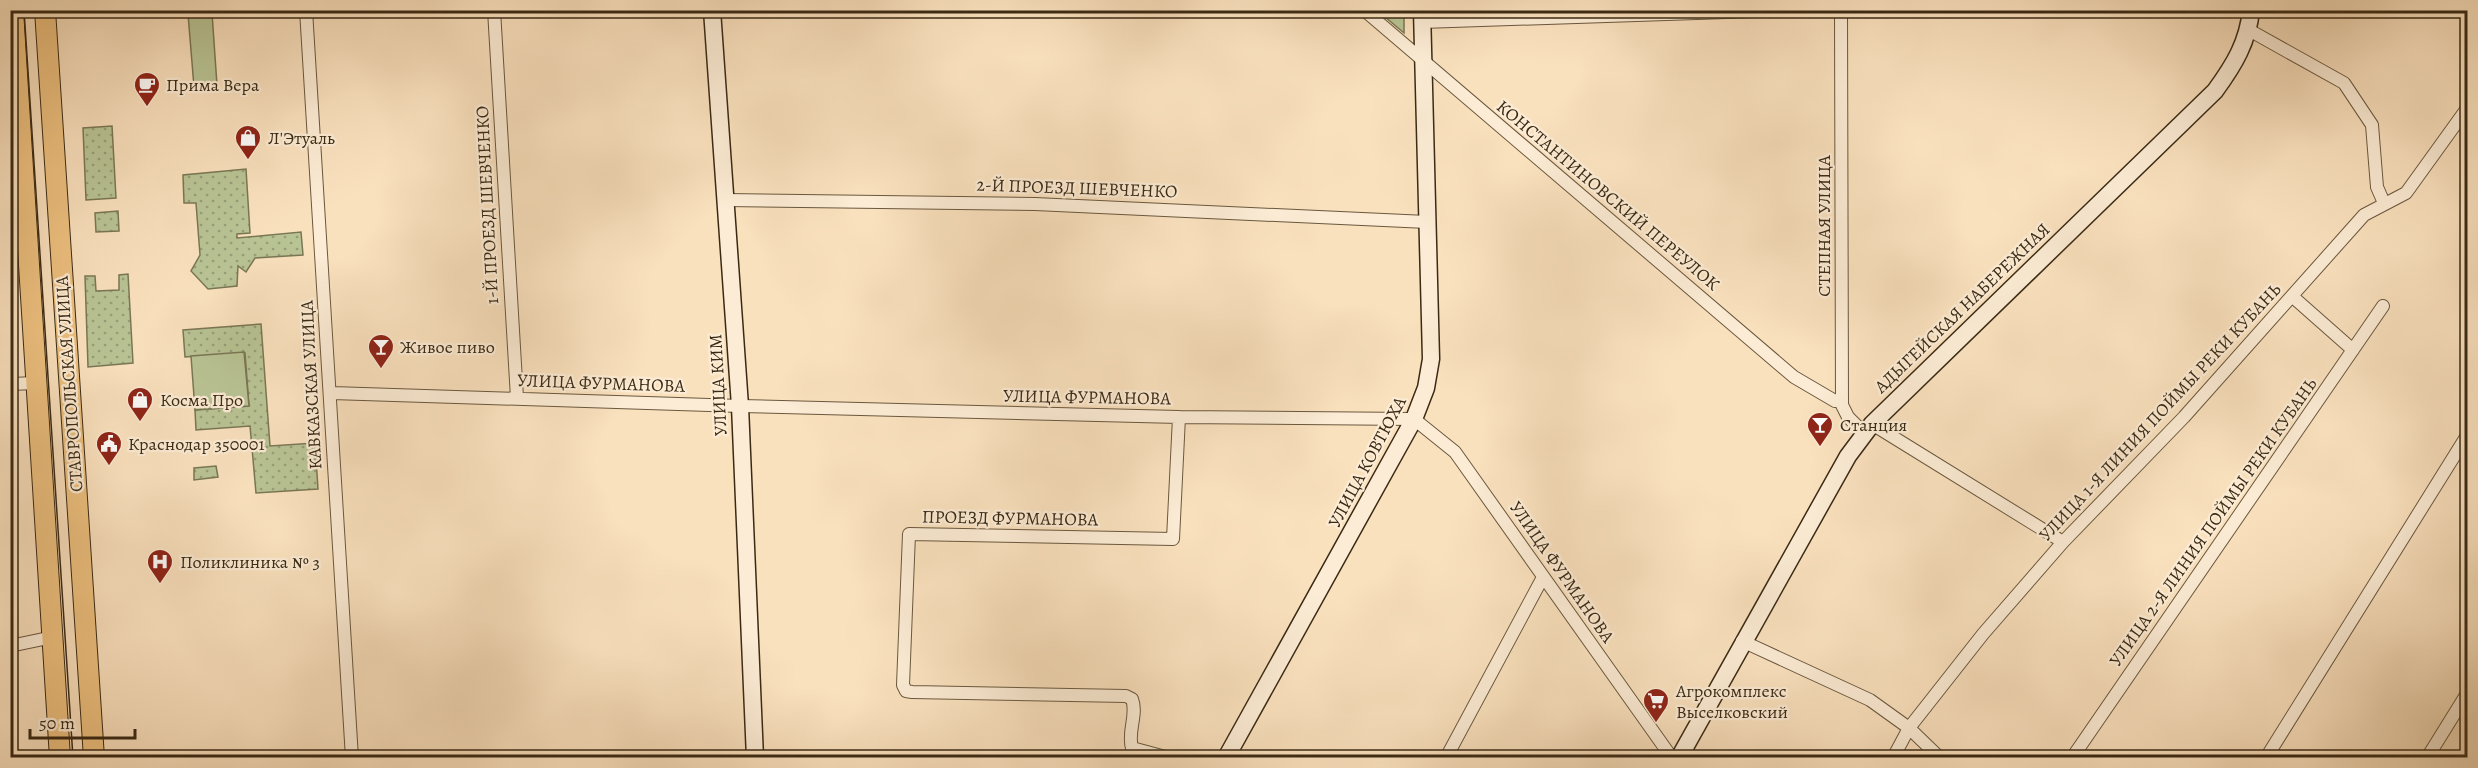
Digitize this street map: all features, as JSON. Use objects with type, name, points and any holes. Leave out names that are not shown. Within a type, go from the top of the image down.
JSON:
[{"type":"main road","name":"СТАВРОПОЛЬСКАЯ УЛИЦА","points":[[13,10],[60,758]]},
{"type":"main road","name":"СТАВРОПОЛЬСКАЯ УЛИЦА","points":[[45,10],[94,758]]},
{"type":"street","name":"КАВКАЗСКАЯ УЛИЦА","points":[[306,10],[332,393],[352,758]]},
{"type":"street","name":"1-Й ПРОЕЗД ШЕВЧЕНКО","points":[[494,10],[517,398]]},
{"type":"street","name":"УЛИЦА КИМ","points":[[712,10],[740,406],[754,758]]},
{"type":"street","name":"КОНСТАНТИНОВСКИЙ ПЕРЕУЛОК","points":[[1364,10],[1794,377],[1835,401]]},
{"type":"street","points":[[1422,16],[1789,10]]},
{"type":"street","name":"СТЕПНАЯ УЛИЦА","points":[[1841,10],[1842,405],[1848,417],[1868,428]]},
{"type":"street","name":"АДЫГЕЙСКАЯ НАБЕРЕЖНАЯ","points":[[1679,758],[1742,641],[1848,456],[1868,428],[2215,91],[2240,54],[2249,30],[2251,10]]},
{"type":"street","name":"УЛИЦА КОВТЮХА","points":[[1226,758],[1414,419],[1426,388],[1431,359],[1422,16]]},
{"type":"street","points":[[2249,30],[2344,83],[2372,125],[2377,187],[2384,203]]},
{"type":"street","name":"УЛИЦА 1-Я ЛИНИЯ ПОЙМЫ РЕКИ КУБАНЬ","points":[[1893,758],[1910,728],[1983,634],[2063,542],[2184,417],[2364,215],[2406,193],[2468,107]]},
{"type":"street","name":"2-Й ПРОЕЗД ШЕВЧЕНКО","points":[[725,200],[1035,204],[1427,222]]},
{"type":"street","points":[[2293,297],[2353,350]]},
{"type":"street","name":"УЛИЦА 2-Я ЛИНИЯ ПОЙМЫ РЕКИ КУБАНЬ","points":[[2072,758],[2383,306]]},
{"type":"street","points":[[10,384],[37,383]]},
{"type":"street","name":"УЛИЦА ФУРМАНОВА","points":[[332,393],[1179,417],[1414,419],[1455,452],[1672,758]]},
{"type":"street","name":"ПРОЕЗД ФУРМАНОВА","points":[[1169,758],[1132,748],[1129,740],[1135,708],[1132,699],[1126,696],[912,692],[906,691],[903,686],[909,534],[1173,539],[1179,417]]},
{"type":"street","points":[[1868,428],[2063,542]]},
{"type":"street","points":[[2266,758],[2468,434]]},
{"type":"street","points":[[1446,758],[1543,577]]},
{"type":"street","points":[[10,646],[53,637]]},
{"type":"street","points":[[1742,641],[1870,700],[1910,728],[1940,758]]},
{"type":"street","points":[[2427,758],[2468,692]]},
{"type":"green space","points":[[1378,11],[1404,11],[1404,33]]},
{"type":"green space","points":[[212,13],[217,85],[194,87],[188,14]]},
{"type":"green space","points":[[112,126],[116,198],[86,200],[83,128]]},
{"type":"green space","points":[[246,169],[250,233],[237,234],[237,238],[301,232],[303,255],[255,258],[246,272],[238,266],[237,286],[208,289],[191,271],[200,255],[196,203],[184,203],[183,175]]},
{"type":"green space","points":[[118,211],[119,231],[96,232],[95,213]]},
{"type":"green space","points":[[128,274],[133,363],[88,367],[85,276],[95,276],[96,291],[119,290],[119,275]]},
{"type":"green space","points":[[261,324],[270,446],[315,443],[318,489],[256,493],[250,426],[196,430],[195,410],[249,406],[245,353],[185,357],[183,330]]},
{"type":"green space","points":[[244,352],[249,406],[195,410],[191,356]]},
{"type":"green space","points":[[216,466],[218,477],[194,480],[194,468]]},
{"type":"tram line","points":[[24,10],[73,758]]},
{"type":"place","name":"Прима Вера","points":[[147,108]]},
{"type":"place","name":"Л'Этуаль","points":[[248,161]]},
{"type":"place","name":"Живое пиво","points":[[381,370]]},
{"type":"place","name":"Косма Про","points":[[140,423]]},
{"type":"place","name":"Станция","points":[[1820,448]]},
{"type":"place","name":"Краснодар 350001","points":[[109,467]]},
{"type":"place","name":"Поликлиника № 3","points":[[160,585]]},
{"type":"place","name":"Агрокомплекс Выселковский","points":[[1656,724]]}]
